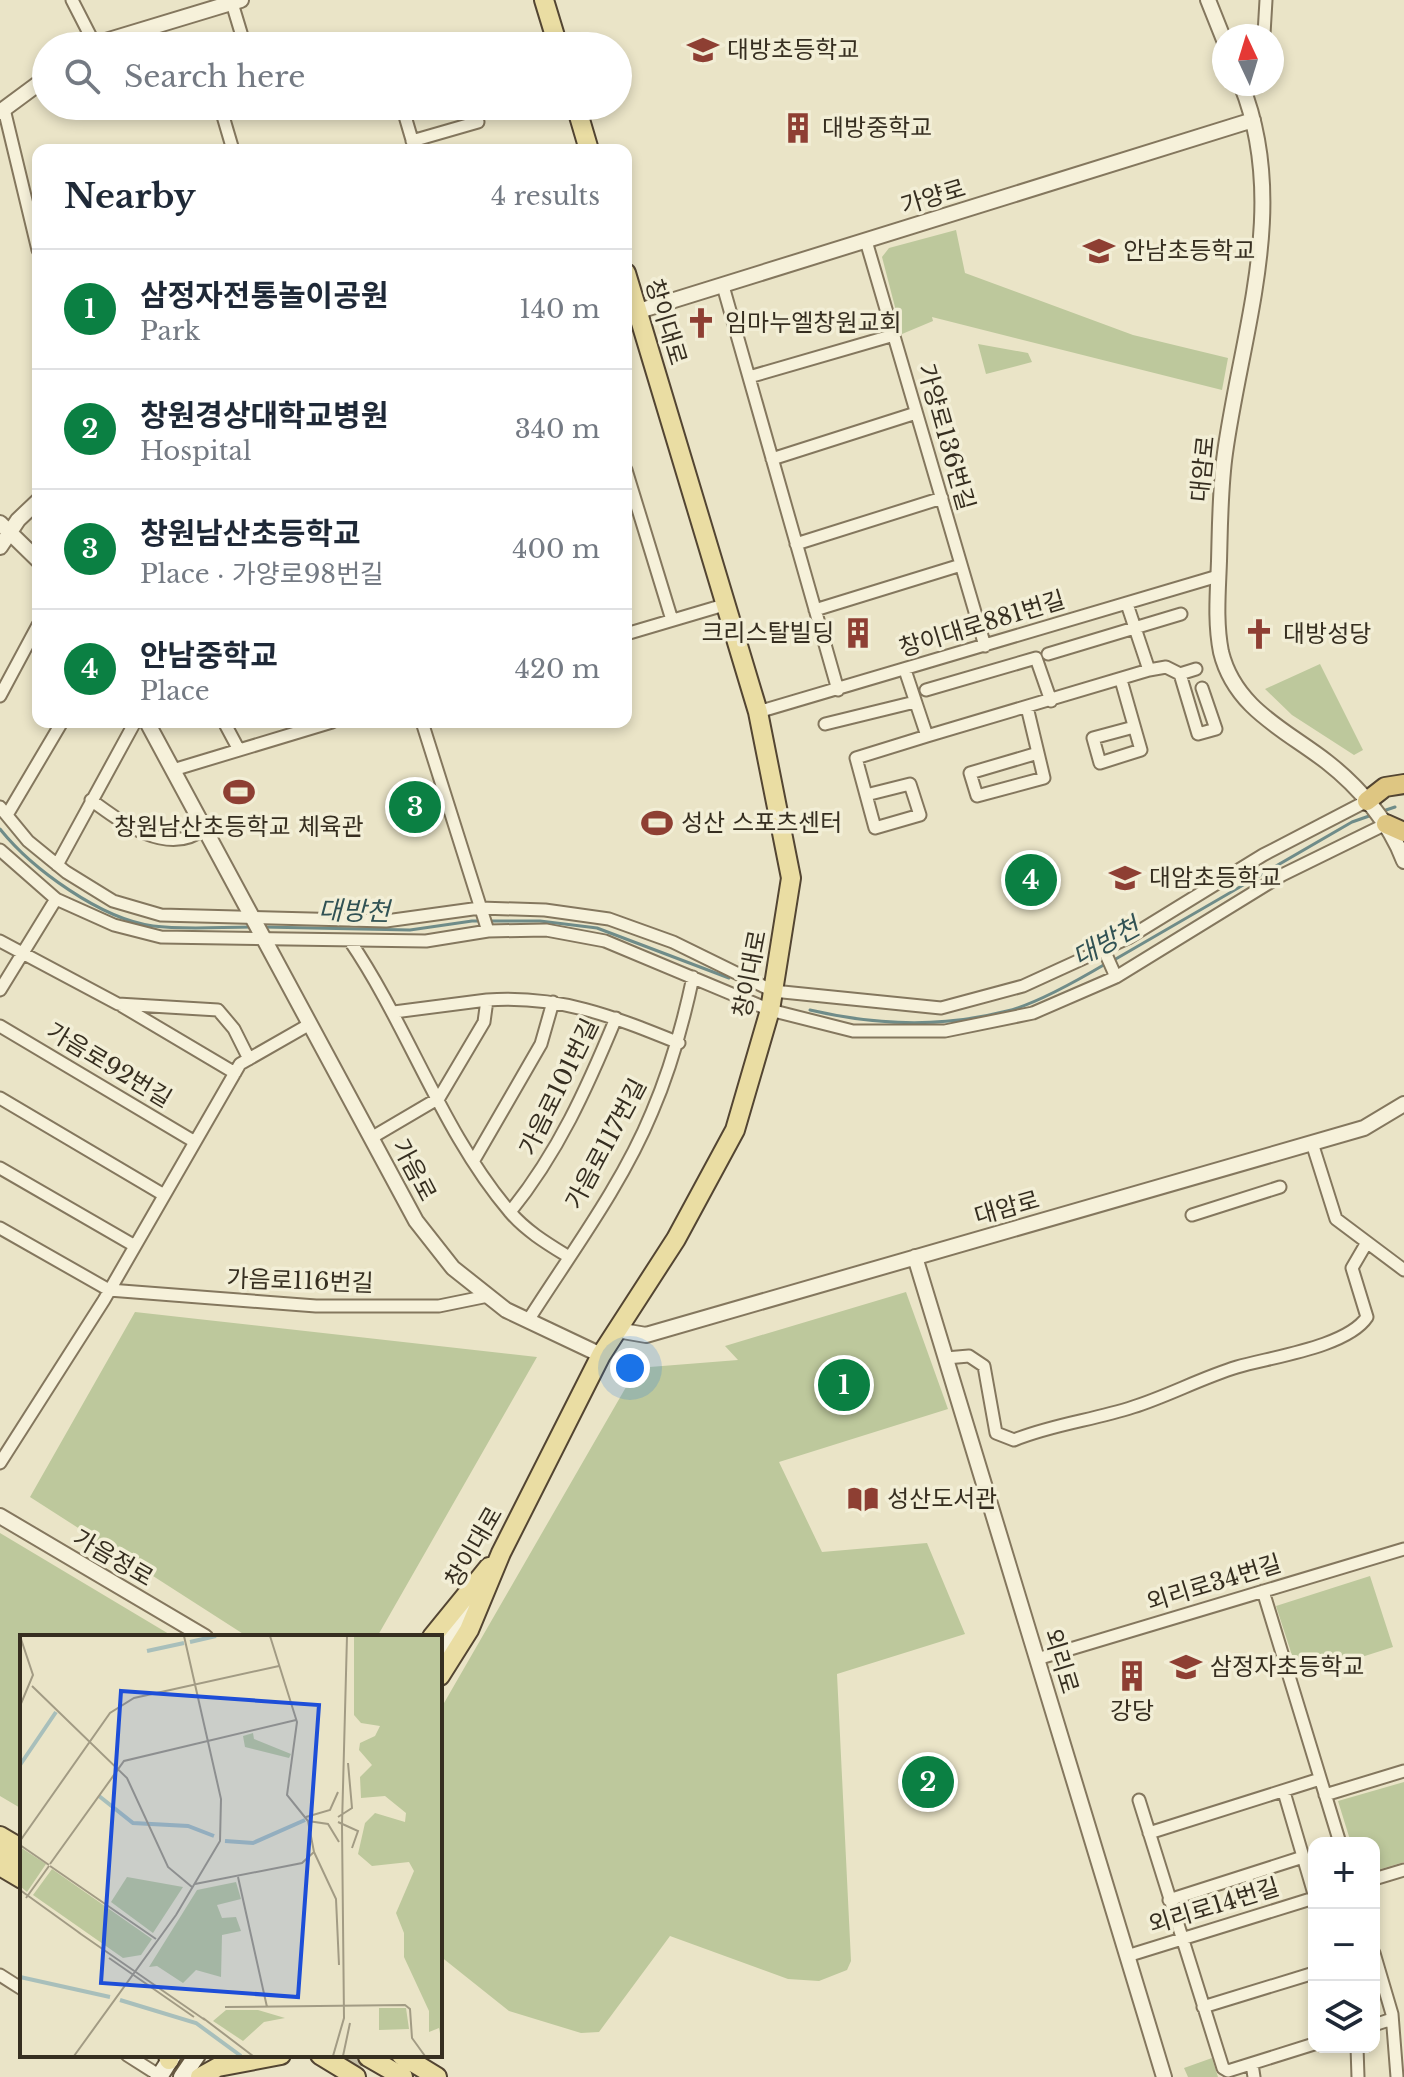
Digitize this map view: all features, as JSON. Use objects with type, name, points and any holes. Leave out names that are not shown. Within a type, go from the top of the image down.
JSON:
[{"type":"highway","points":[[1367,801],[1385,787],[1404,784]]},
{"type":"highway","points":[[1395,824],[1404,832]]},
{"type":"main road","points":[[544,0],[554,32]]},
{"type":"main road","points":[[580,120],[587,144]]},
{"type":"main road","name":"창이대로","points":[[442,1647],[501,1553],[601,1355],[676,1239],[735,1130],[770,1010],[791,878],[758,712],[632,313]]},
{"type":"main road","points":[[434,1635],[501,1553]]},
{"type":"main road","points":[[442,1673],[469,1630],[501,1553]]},
{"type":"main road","points":[[0,1822],[20,1834]]},
{"type":"main road","points":[[0,1836],[20,1848]]},
{"type":"main road","points":[[0,1851],[20,1863]]},
{"type":"main road","points":[[0,1866],[20,1878]]},
{"type":"main road","points":[[182,2077],[196,2057]]},
{"type":"main road","points":[[200,2077],[218,2067],[270,2057]]},
{"type":"main road","points":[[322,2057],[403,2077]]},
{"type":"main road","points":[[404,2057],[437,2077]]},
{"type":"main road","points":[[360,2066],[383,2077]]},
{"type":"street","points":[[72,0],[86,32]]},
{"type":"street","points":[[1208,0],[1218,24]]},
{"type":"street","points":[[1265,24],[1266,0]]},
{"type":"street","points":[[132,32],[237,1],[243,32]]},
{"type":"street","points":[[32,88],[2,110],[32,227]]},
{"type":"street","name":"대암로","points":[[1245,96],[1253,120],[1265,206],[1260,261],[1225,455],[1218,576],[1218,632],[1222,656],[1234,681],[1267,724],[1329,763],[1395,824]]},
{"type":"street","points":[[224,120],[231,144]]},
{"type":"street","points":[[406,120],[412,144]]},
{"type":"street","name":"가양로","points":[[632,313],[1253,120]]},
{"type":"street","points":[[418,144],[478,122]]},
{"type":"street","name":"가양로136번길","points":[[866,241],[985,646]]},
{"type":"street","points":[[723,286],[838,690]]},
{"type":"street","points":[[749,377],[894,335]]},
{"type":"street","points":[[772,459],[916,413]]},
{"type":"street","points":[[632,490],[672,620]]},
{"type":"street","points":[[796,544],[942,498]]},
{"type":"street","points":[[0,547],[5,527],[32,506]]},
{"type":"street","points":[[5,527],[32,554]]},
{"type":"street","points":[[815,610],[961,565]]},
{"type":"street","name":"창이대로881번길","points":[[758,712],[1218,576]]},
{"type":"street","points":[[1127,604],[1149,670]]},
{"type":"street","points":[[632,632],[724,605]]},
{"type":"street","points":[[1048,654],[1181,614]]},
{"type":"street","points":[[0,696],[32,636]]},
{"type":"street","points":[[926,690],[1036,658],[1051,701]]},
{"type":"street","points":[[866,795],[910,784],[920,815],[875,828],[866,795],[856,758],[1149,670],[1166,667],[1180,674],[1196,669]]},
{"type":"street","points":[[905,670],[927,736]]},
{"type":"street","points":[[1180,674],[1198,734],[1216,729],[1202,688]]},
{"type":"street","points":[[1121,680],[1134,727]]},
{"type":"street","points":[[825,724],[915,702]]},
{"type":"street","points":[[1027,707],[1044,778],[977,796],[970,773],[1038,753]]},
{"type":"street","points":[[58,728],[4,811],[28,841],[57,865],[113,901],[161,915],[253,919],[386,921],[480,908],[545,910],[609,919],[673,942],[773,991],[941,1008],[1023,986],[1104,950],[1263,855],[1367,801]]},
{"type":"street","points":[[57,865],[132,728]]},
{"type":"street","points":[[150,728],[253,919]]},
{"type":"street","points":[[227,728],[239,750]]},
{"type":"street","points":[[173,770],[239,750],[293,728]]},
{"type":"street","points":[[424,728],[488,931]]},
{"type":"street","points":[[91,800],[132,828],[166,839],[185,841],[204,829]]},
{"type":"street","points":[[0,850],[56,899],[114,925],[161,937],[426,941],[488,931],[546,930],[605,941],[770,1010],[853,1031],[945,1031],[1033,1013],[1116,977],[1282,875],[1395,824],[1404,861]]},
{"type":"street","points":[[0,990],[56,899]]},
{"type":"street","name":"가음로","points":[[253,919],[416,1221],[453,1268],[506,1310],[601,1355]]},
{"type":"street","points":[[0,941],[20,955],[118,1004],[235,1073]]},
{"type":"street","points":[[350,941],[394,1012],[474,1160],[510,1212],[537,1237],[569,1257]]},
{"type":"street","points":[[1104,950],[1116,977]]},
{"type":"street","name":"가음로117번길","points":[[529,1319],[569,1257],[651,1115],[679,1043],[693,977]]},
{"type":"street","name":"가음로101번길","points":[[394,1012],[522,998],[585,1007],[679,1043]]},
{"type":"street","points":[[371,1138],[439,1098],[484,1022],[487,1000]]},
{"type":"street","name":"가음로101번길","points":[[474,1160],[541,1044],[553,1002]]},
{"type":"street","points":[[118,1004],[218,1010],[234,1029],[249,1059]]},
{"type":"street","points":[[941,1008],[945,1031]]},
{"type":"street","name":"가음로101번길","points":[[510,1212],[539,1177],[580,1105],[616,1018]]},
{"type":"street","points":[[0,1463],[109,1290],[235,1073],[249,1059],[310,1024]]},
{"type":"street","name":"가음로92번길","points":[[0,1026],[195,1142]]},
{"type":"street","points":[[0,1098],[164,1195]]},
{"type":"street","name":"대암로","points":[[617,1330],[646,1335],[1364,1128],[1404,1104]]},
{"type":"street","points":[[1312,1143],[1336,1219],[1404,1270]]},
{"type":"street","points":[[0,1168],[135,1246]]},
{"type":"street","points":[[1192,1215],[1280,1187]]},
{"type":"street","points":[[0,1228],[109,1290]]},
{"type":"street","points":[[946,1358],[969,1356],[984,1366],[996,1433],[1014,1440],[1046,1427],[1133,1408],[1236,1367],[1331,1341],[1361,1325],[1367,1317],[1352,1268],[1366,1244]]},
{"type":"street","name":"외리로","points":[[915,1257],[1164,2077]]},
{"type":"street","name":"가음로116번길","points":[[109,1290],[316,1306],[439,1306],[488,1296]]},
{"type":"street","name":"가음정로","points":[[0,1516],[202,1635]]},
{"type":"street","name":"외리로34번길","points":[[1037,1659],[1404,1549]]},
{"type":"street","points":[[1263,1591],[1338,1837]]},
{"type":"street","points":[[1325,1795],[1404,1771]]},
{"type":"street","points":[[1149,1833],[1320,1779]]},
{"type":"street","points":[[1284,1792],[1308,1875]]},
{"type":"street","points":[[1139,1800],[1180,1939],[1223,2068],[1228,2071],[1308,2046]]},
{"type":"street","points":[[1169,1900],[1303,1857]]},
{"type":"street","points":[[1380,1877],[1404,1870]]},
{"type":"street","name":"외리로14번길","points":[[1127,1956],[1308,1898]]},
{"type":"street","points":[[0,1975],[20,1988]]},
{"type":"street","points":[[1203,2007],[1308,1975]]},
{"type":"street","points":[[1380,1975],[1392,2019],[1397,2077]]},
{"type":"street","points":[[1380,2023],[1392,2019]]},
{"type":"street","points":[[1357,2053],[1358,2077]]},
{"type":"street","points":[[136,2057],[170,2065]]},
{"type":"street","points":[[1252,2064],[1254,2077]]},
{"type":"green space","points":[[956,230],[965,273],[1133,335],[1228,358],[1222,390],[932,317],[933,321],[902,334],[882,257],[889,248]]},
{"type":"green space","points":[[978,344],[1028,353],[1032,362],[986,374]]},
{"type":"green space","points":[[1320,664],[1363,750],[1354,755],[1292,715],[1265,689]]},
{"type":"green space","points":[[906,1292],[948,1409],[779,1462],[822,1552],[927,1543],[965,1634],[837,1674],[851,1961],[847,1970],[819,1981],[788,1979],[670,1936],[599,2032],[581,2033],[509,2011],[442,1958],[442,1707],[637,1368],[738,1360],[725,1346]]},
{"type":"green space","points":[[135,1312],[537,1357],[378,1635],[245,1635],[30,1497]]},
{"type":"green space","points":[[0,1533],[171,1635],[20,1635],[20,1808],[0,1796]]},
{"type":"green space","points":[[1370,1576],[1393,1647],[1299,1677],[1276,1606]]},
{"type":"green space","points":[[1404,1782],[1404,1862],[1380,1869],[1380,1837],[1349,1837],[1338,1801]]},
{"type":"green space","points":[[1212,2058],[1218,2077],[1188,2077],[1184,2068]]},
{"type":"waterway","name":"대방천","points":[[1383,811],[1395,807]]},
{"type":"waterway","name":"대방천","points":[[1114,960],[1352,822],[1372,815]]},
{"type":"waterway","name":"대방천","points":[[0,829],[49,875],[112,914],[153,926],[252,927]]},
{"type":"waterway","name":"대방천","points":[[263,927],[410,930],[472,921],[540,921],[597,928],[729,978]]},
{"type":"waterway","name":"대방천","points":[[810,1010],[883,1021],[958,1020],[1031,1003],[1107,963]]},
{"type":"tunnel","points":[[350,2057],[364,2065]]},
{"type":"place","name":"대방초등학교","points":[[703,50]]},
{"type":"place","name":"대방중학교","points":[[798,128]]},
{"type":"place","name":"안남초등학교","points":[[1099,251]]},
{"type":"place","name":"임마누엘창원교회","points":[[701,323]]},
{"type":"place","name":"크리스탈빌딩","points":[[858,633]]},
{"type":"place","name":"대방성당","points":[[1259,634]]},
{"type":"place","name":"창원남산초등학교 체육관","points":[[239,792]]},
{"type":"place","name":"창원남산초등학교","points":[[415,807]]},
{"type":"place","name":"성산 스포츠센터","points":[[657,823]]},
{"type":"place","name":"대암초등학교","points":[[1125,878]]},
{"type":"place","name":"안남중학교","points":[[1031,880]]},
{"type":"place","name":"삼정자전통놀이공원","points":[[844,1385]]},
{"type":"place","name":"성산도서관","points":[[863,1499]]},
{"type":"place","name":"삼정자초등학교","points":[[1186,1667]]},
{"type":"place","name":"강당","points":[[1132,1676]]},
{"type":"place","name":"창원경상대학교병원","points":[[928,1782]]}]
